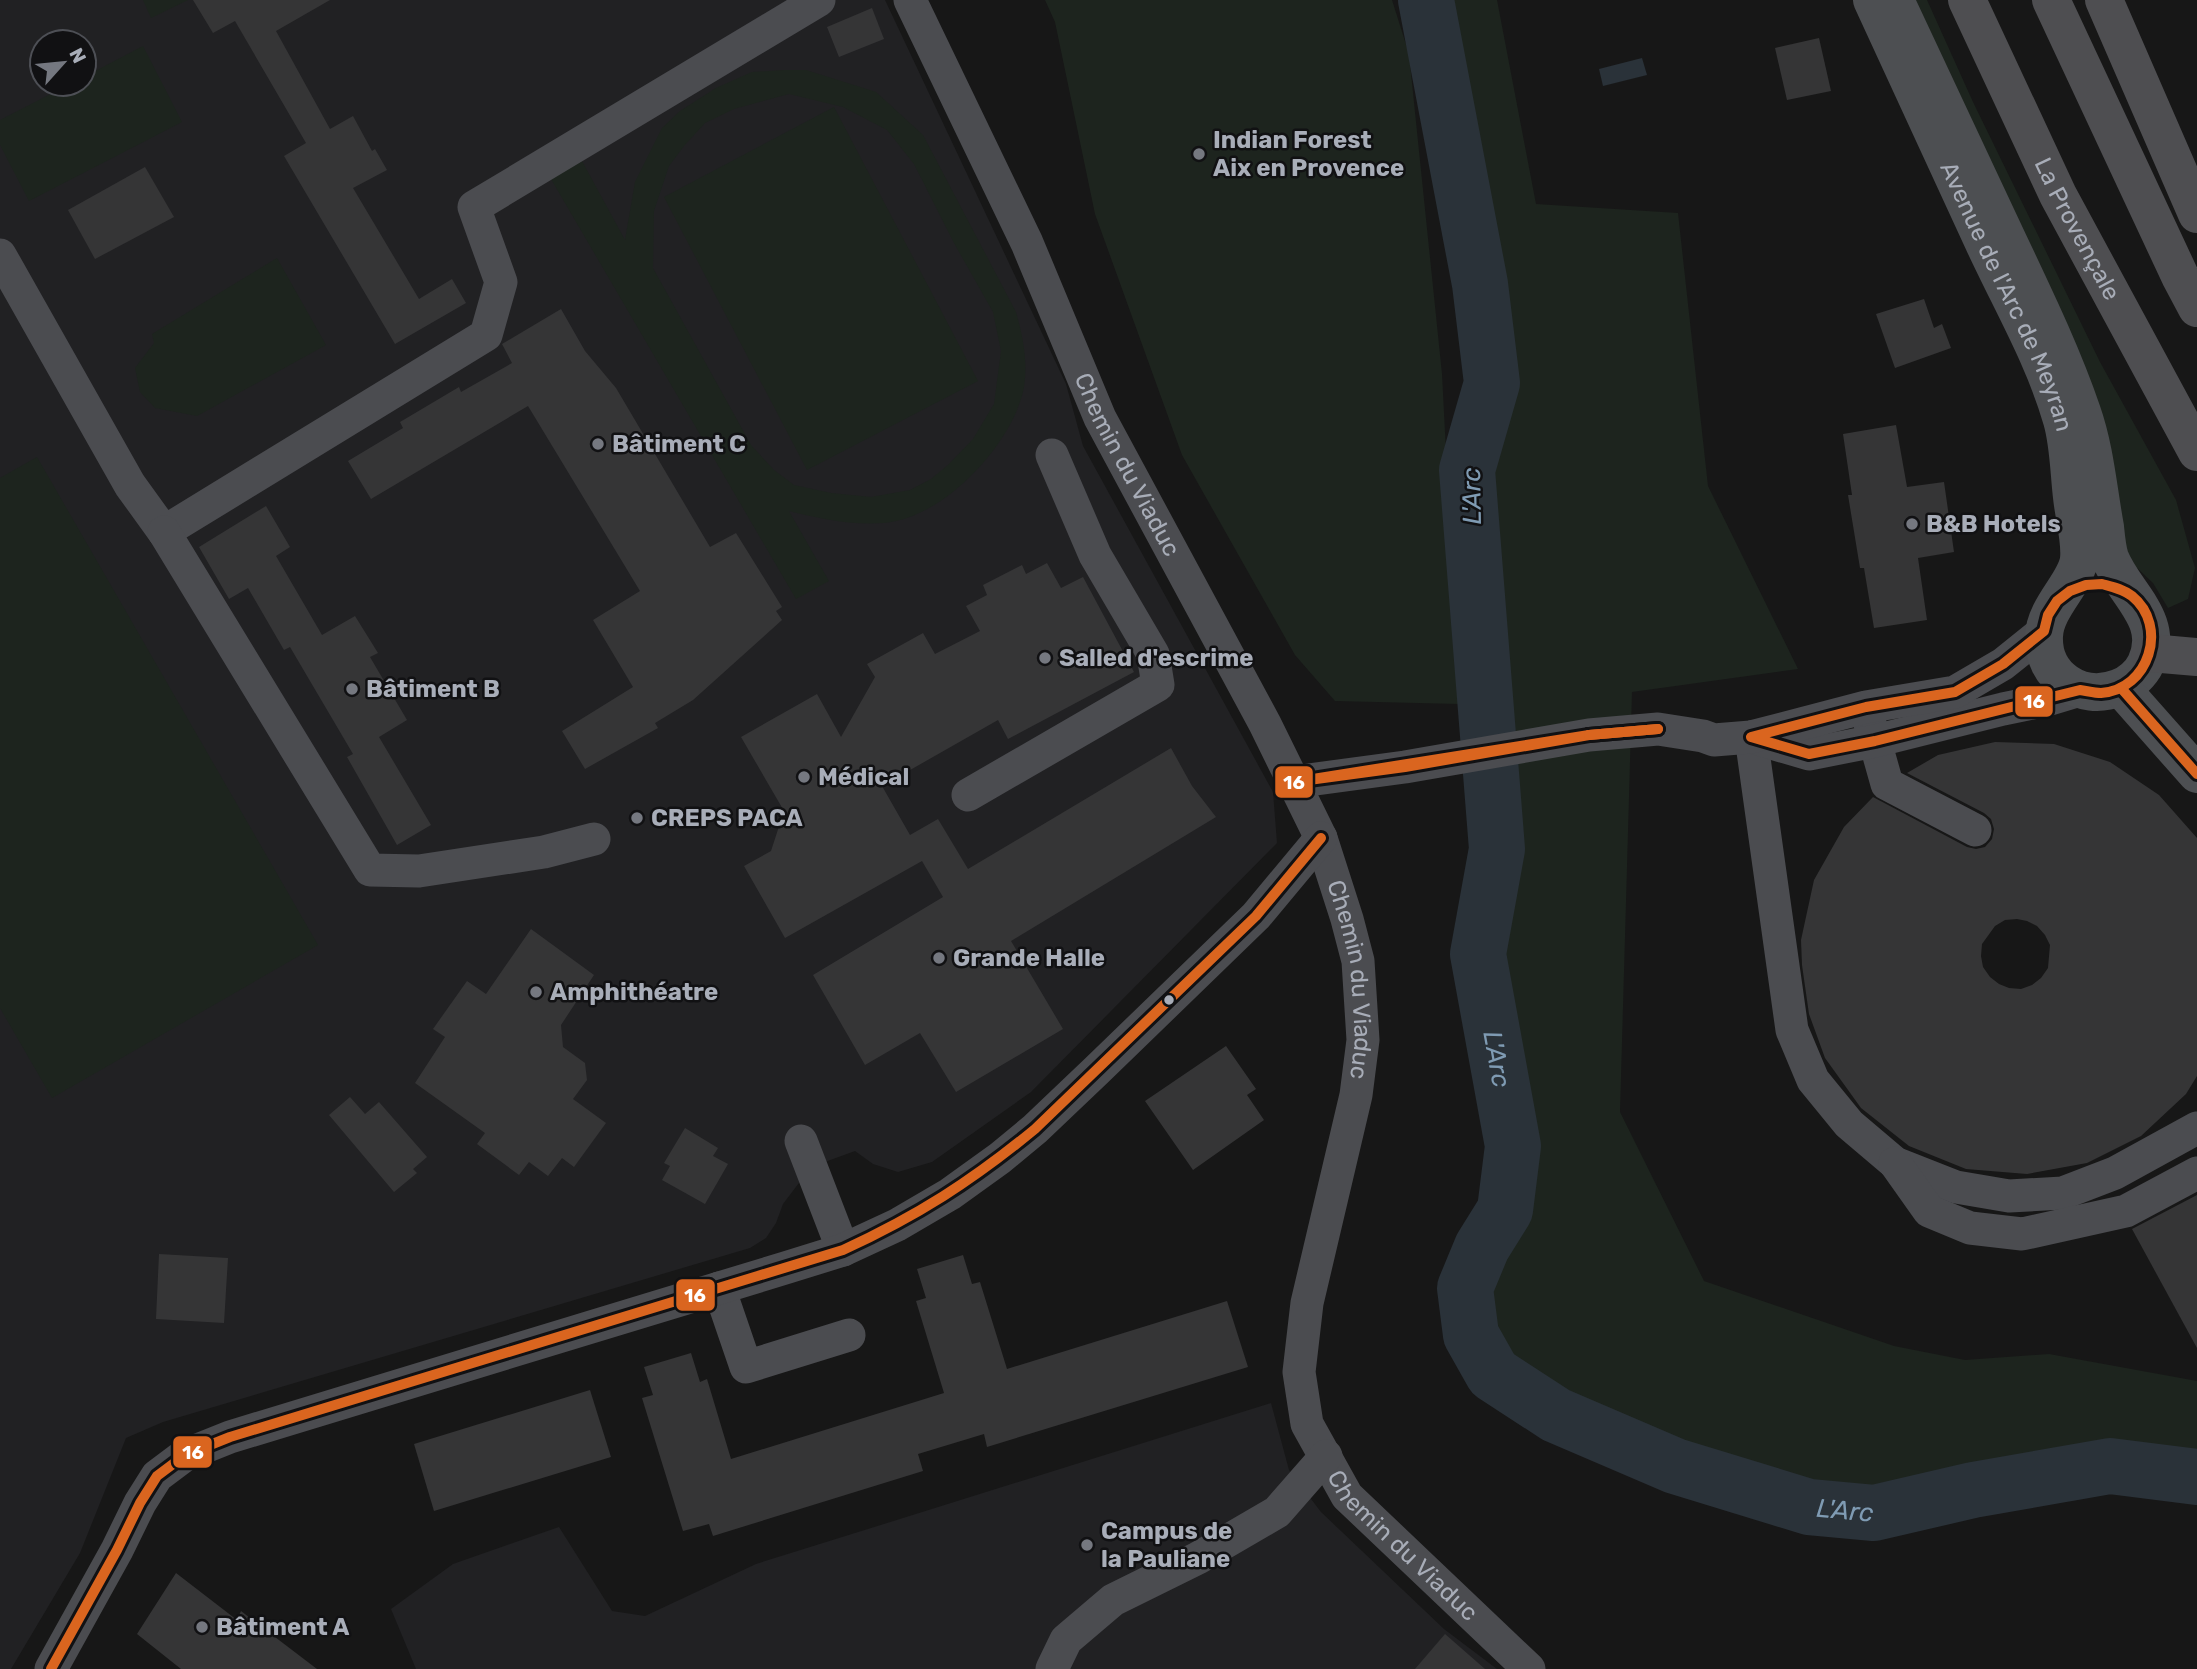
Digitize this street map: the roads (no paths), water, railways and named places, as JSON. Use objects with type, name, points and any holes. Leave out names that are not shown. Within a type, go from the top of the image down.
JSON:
[{"type":"highway","name":"La Provençale","points":[[1967,0],[2058,195],[2197,452]]},
{"type":"highway","points":[[2051,0],[2197,308]]},
{"type":"highway","points":[[2104,0],[2197,214]]},
{"type":"highway","points":[[2150,653],[2197,657]]},
{"type":"main road","name":"Avenue de l'Arc de Meyran","points":[[1872,0],[2037,351],[2063,422],[2079,562],[2051,616]]},
{"type":"main road","name":"Avenue de l'Arc de Meyran","points":[[1895,0],[2056,341],[2084,417],[2110,557],[2150,622],[2150,653]]},
{"type":"main road","points":[[2132,596],[2118,588],[2102,584],[2086,585],[2070,591],[2051,616],[2044,649],[2049,665],[2060,680],[2080,690],[2101,693],[2121,688],[2134,679],[2144,667],[2150,653]]},
{"type":"main road","points":[[2121,688],[2197,774]]},
{"type":"street","points":[[164,532],[486,335],[501,282],[474,207],[819,0]]},
{"type":"street","name":"Chemin du Viaduc","points":[[911,0],[1027,243],[1100,418],[1265,724],[1321,838],[1358,961],[1363,1040],[1356,1095],[1307,1303],[1299,1372],[1307,1424],[1347,1496],[1529,1669]]},
{"type":"street","points":[[0,255],[130,485],[164,532],[370,870],[419,872],[544,852],[594,839]]},
{"type":"street","points":[[968,796],[1158,685],[1153,654],[1095,555],[1052,455]]},
{"type":"street","points":[[1294,782],[1589,736],[1658,729],[1721,740],[1751,737],[1866,707],[1955,692],[2003,664],[2051,616]]},
{"type":"street","points":[[1751,737],[1809,754],[2049,700],[2080,690]]},
{"type":"street","points":[[1866,707],[1887,784],[1975,830]]},
{"type":"street","points":[[1751,737],[1791,1030],[1814,1080],[1849,1124],[1895,1163],[1929,1211],[1970,1228],[2022,1234],[2126,1211],[2197,1172]]},
{"type":"street","points":[[51,1669],[117,1550],[139,1503],[158,1476],[185,1455],[229,1437],[843,1250],[897,1225],[950,1194],[1035,1129],[1256,916],[1321,838]]},
{"type":"street","points":[[1895,1163],[1956,1187],[2010,1196],[2063,1193],[2115,1173],[2197,1128]]},
{"type":"street","points":[[801,1141],[843,1250]]},
{"type":"street","points":[[719,1288],[746,1367],[849,1335]]},
{"type":"street","points":[[1052,1669],[1066,1640],[1113,1600],[1198,1558],[1277,1512],[1326,1456]]},
{"type":"waterway","name":"L'Arc","points":[[1426,0],[1480,284],[1492,383],[1467,470],[1497,849],[1478,954],[1513,1146],[1505,1210],[1482,1247],[1465,1288],[1471,1335],[1493,1374],[1556,1415],[1675,1466],[1809,1507],[1874,1513],[1973,1490],[2110,1466],[2197,1477]]},
{"type":"place","name":"Indian Forest Aix en Provence","points":[[1199,154]]},
{"type":"place","name":"Bâtiment C","points":[[598,444]]},
{"type":"place","name":"B&B Hotels","points":[[1912,524]]},
{"type":"place","name":"Salled d'escrime","points":[[1045,658]]},
{"type":"place","name":"Bâtiment B","points":[[352,689]]},
{"type":"place","name":"Médical","points":[[804,777]]},
{"type":"place","name":"CREPS PACA","points":[[637,818]]},
{"type":"place","name":"Grande Halle","points":[[939,958]]},
{"type":"place","name":"Amphithéatre","points":[[536,992]]},
{"type":"place","name":"Campus de la Pauliane","points":[[1087,1545]]},
{"type":"place","name":"Bâtiment A","points":[[202,1627]]}]
